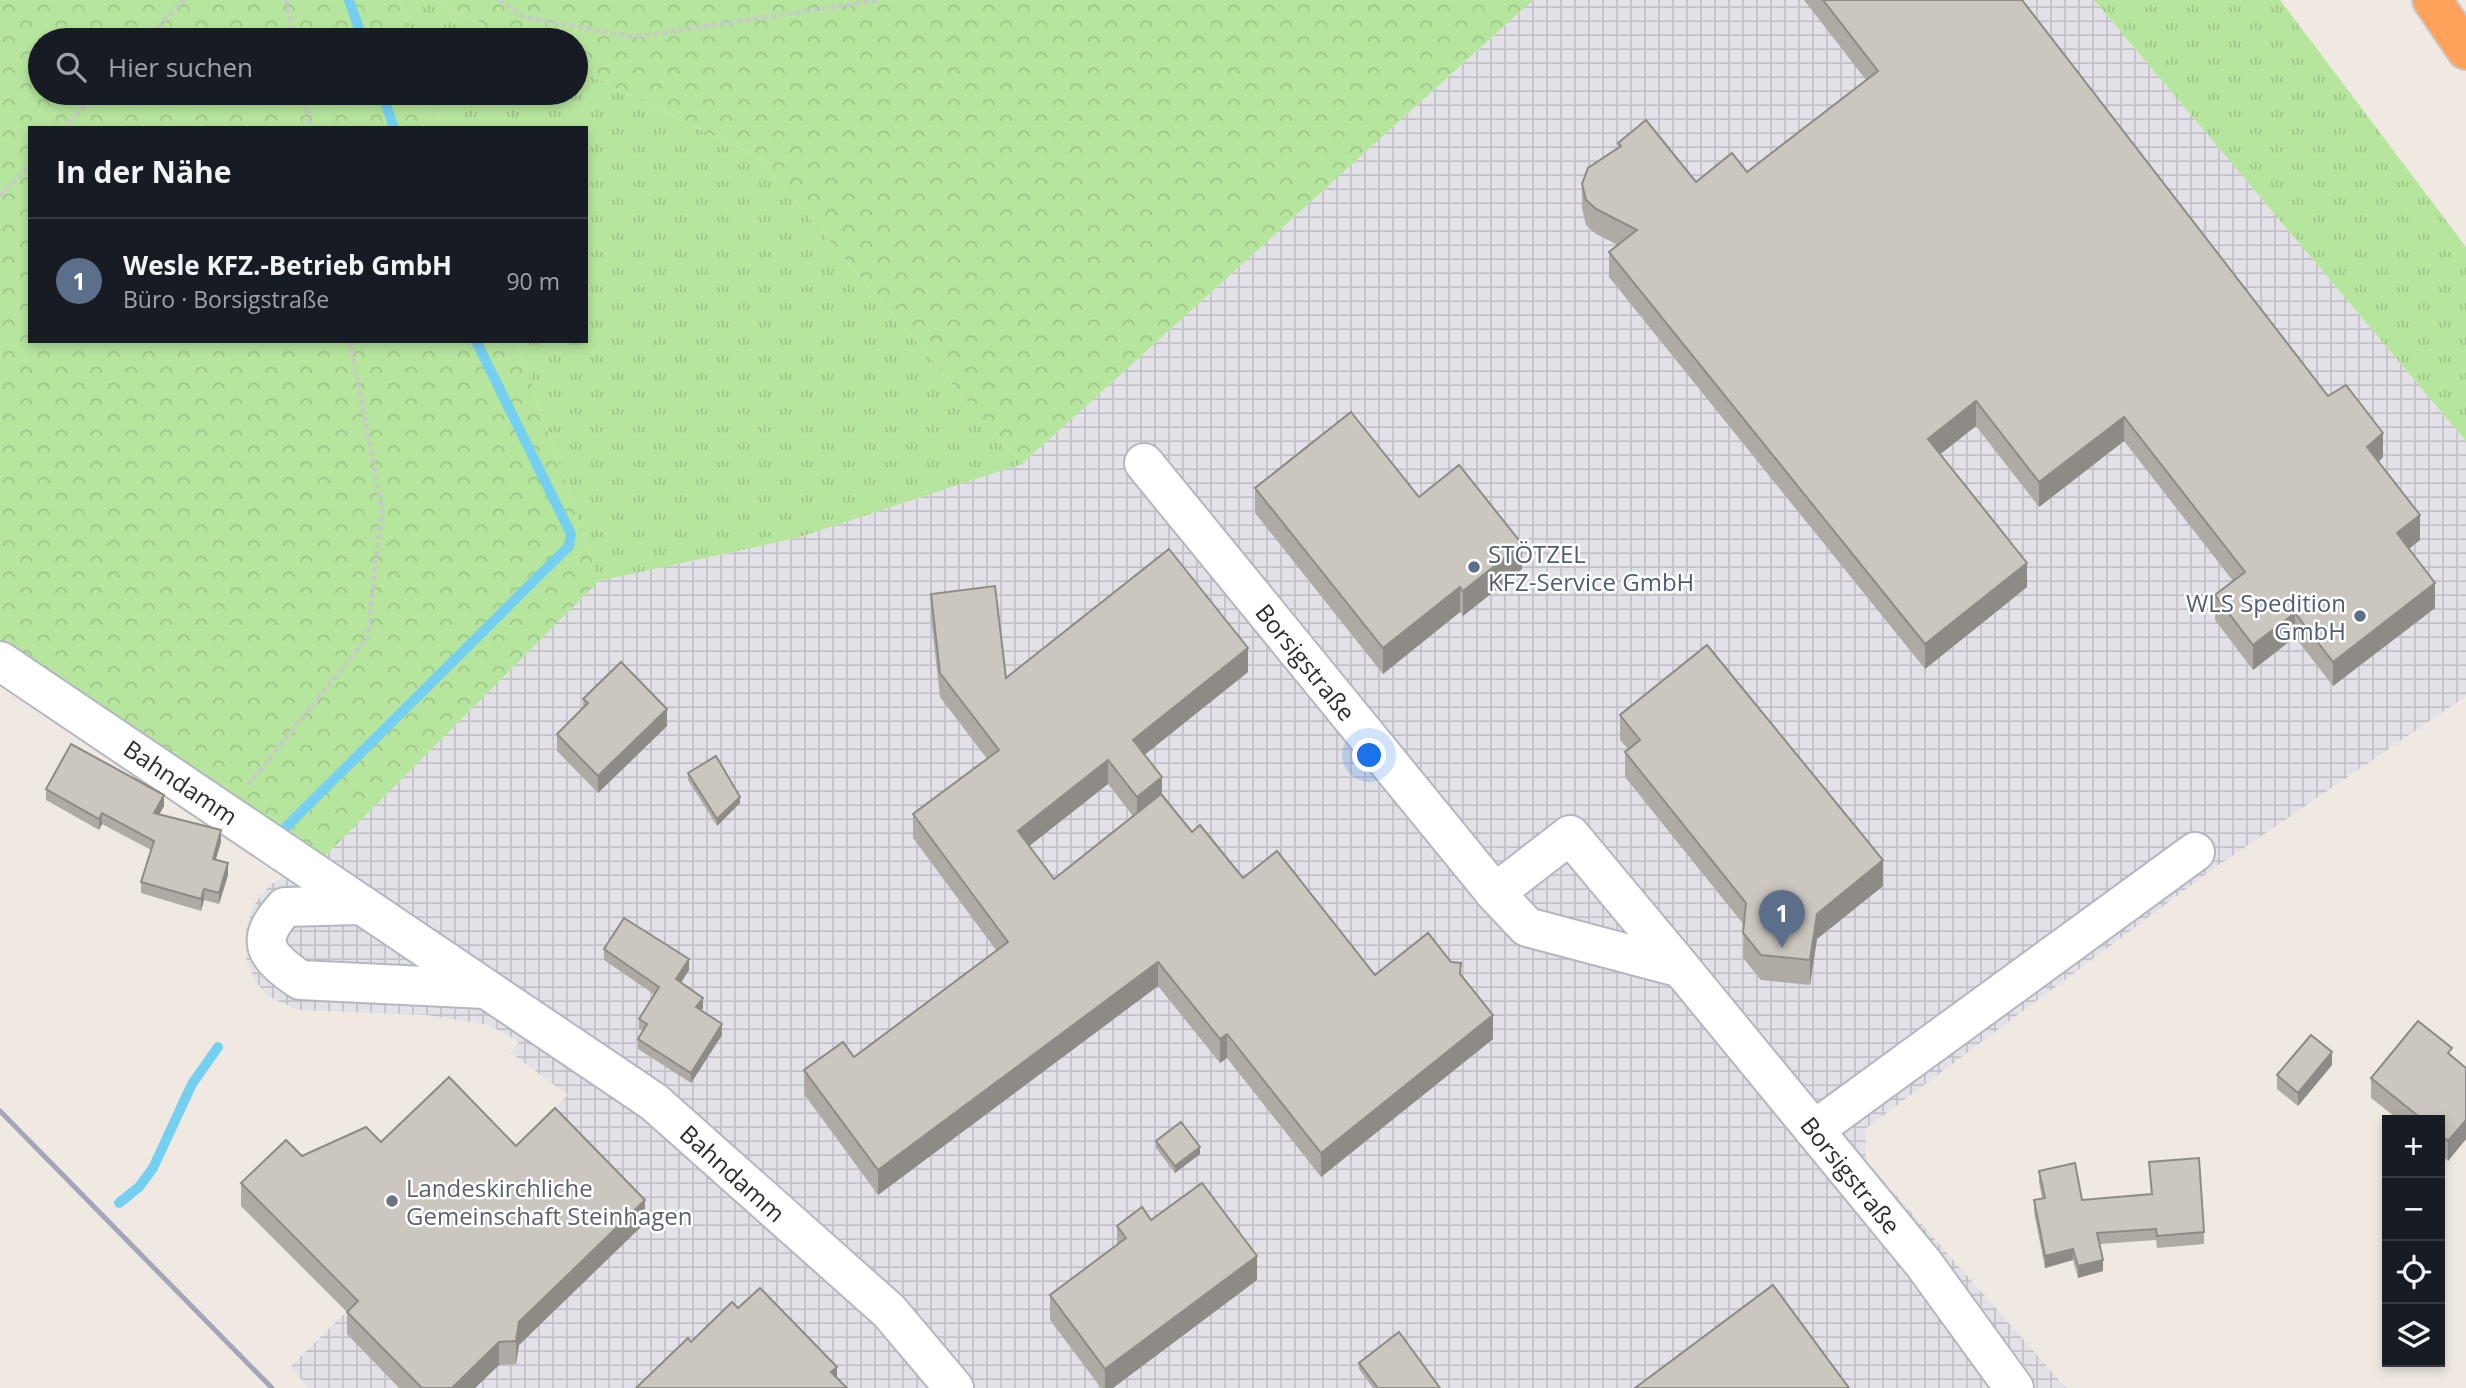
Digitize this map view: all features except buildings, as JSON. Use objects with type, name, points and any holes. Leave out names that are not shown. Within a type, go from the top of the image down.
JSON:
[{"type":"highway","points":[[2432,0],[2466,50]]},
{"type":"street","name":"Borsigstraße","points":[[1144,463],[1494,893],[1527,927],[1681,968]]},
{"type":"street","name":"Bahndamm","points":[[0,661],[654,1102],[889,1311],[954,1388]]},
{"type":"street","name":"Borsigstraße","points":[[1494,893],[1570,835],[1924,1265],[2014,1388]]},
{"type":"street","points":[[1814,1130],[2195,852]]},
{"type":"street","points":[[360,905],[285,907],[269,925],[267,947],[275,962],[300,980],[485,989]]},
{"type":"path","points":[[157,28],[184,0]]},
{"type":"path","points":[[286,0],[291,28]]},
{"type":"path","points":[[499,0],[524,17],[584,28]]},
{"type":"path","points":[[588,29],[634,37],[880,0]]},
{"type":"path","points":[[66,126],[86,105]]},
{"type":"path","points":[[305,105],[310,126]]},
{"type":"path","points":[[0,196],[28,167]]},
{"type":"path","points":[[226,812],[367,638],[382,509],[350,343]]},
{"type":"shaded area","points":[[1533,0],[2094,0],[2466,441],[2466,696],[2213,869],[1865,1129],[1866,1161],[2066,1388],[309,1388],[290,1367],[568,1095],[511,1053],[519,1042],[489,1025],[426,1015],[298,1010],[268,996],[255,981],[246,959],[246,930],[253,906],[269,886],[292,871],[324,857],[599,581],[797,538],[1022,464]]},
{"type":"green space","points":[[0,0],[399,0],[409,28],[28,28],[28,105],[435,105],[442,126],[28,126],[28,343],[518,343],[599,581],[324,857],[0,641]]},
{"type":"green space","points":[[399,0],[432,0],[490,28],[409,28]]},
{"type":"green space","points":[[432,0],[1533,0],[1022,464],[756,156],[588,75],[588,28],[490,28]]},
{"type":"green space","points":[[2094,0],[2280,0],[2466,247],[2466,441]]},
{"type":"green space","points":[[588,75],[756,156],[1022,464],[797,538],[599,581],[518,343],[588,343],[588,126],[442,126],[435,105],[588,105]]},
{"type":"waterway","points":[[349,0],[359,28]]},
{"type":"waterway","points":[[386,105],[393,126]]},
{"type":"waterway","points":[[286,827],[569,546],[571,534],[477,343]]},
{"type":"waterway","points":[[119,1203],[139,1187],[153,1168],[192,1084],[218,1047]]},
{"type":"railway","points":[[0,1111],[272,1388]]},
{"type":"place","name":"STÖTZEL KFZ-Service GmbH","points":[[1474,567]]},
{"type":"place","name":"WLS Spedition GmbH","points":[[2360,616]]},
{"type":"place","name":"Wesle KFZ.-Betrieb GmbH","points":[[1782,948]]},
{"type":"place","name":"Landeskirchliche Gemeinschaft Steinhagen","points":[[392,1201]]}]
